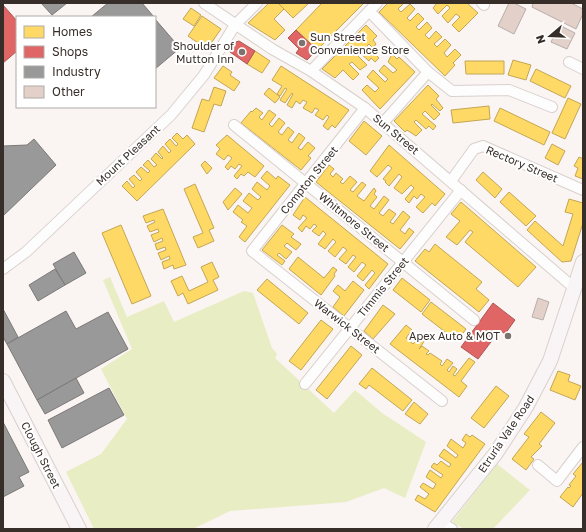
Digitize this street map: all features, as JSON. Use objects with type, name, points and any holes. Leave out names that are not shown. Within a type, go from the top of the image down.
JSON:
[{"type":"main road","name":"Etruria Vale Road","points":[[443,527],[496,453],[526,407],[550,361],[573,287],[583,262]]},
{"type":"main road","name":"Clough Street","points":[[3,381],[79,529]]},
{"type":"street","name":"Sun Street","points":[[204,3],[235,25],[311,71],[366,108],[573,287]]},
{"type":"street","name":"Mount Pleasant","points":[[3,269],[26,252],[171,114],[204,75],[235,25],[257,3]]},
{"type":"street","points":[[311,71],[378,3]]},
{"type":"street","points":[[369,11],[428,72],[452,92],[509,90],[552,107]]},
{"type":"street","points":[[569,62],[582,65]]},
{"type":"street","points":[[383,123],[428,72]]},
{"type":"street","name":"Compton Street","points":[[252,251],[307,184],[366,108]]},
{"type":"street","name":"Whitmore Street","points":[[234,126],[474,320]]},
{"type":"street","name":"Rectory Street","points":[[451,181],[474,149],[483,146],[583,190]]},
{"type":"street","name":"Timmis Street","points":[[305,384],[461,190]]},
{"type":"street","name":"Warwick Street","points":[[252,251],[442,401]]},
{"type":"street","points":[[538,465],[557,481],[583,447]]},
{"type":"green space","points":[[110,277],[127,317],[164,301],[174,322],[244,291],[253,293],[272,348],[277,354],[275,358],[334,413],[355,390],[382,413],[426,442],[405,498],[384,488],[346,502],[230,511],[193,529],[94,529],[66,472],[101,454],[127,419],[101,369],[132,349],[103,280]]},
{"type":"green space","points":[[497,464],[530,490],[493,529],[464,529],[452,522]]},
{"type":"building: Homes","points":[[269,3],[278,3],[284,9],[274,19],[285,30],[275,40],[248,23]]},
{"type":"building: Homes","points":[[278,3],[309,3],[293,18]]},
{"type":"building: Homes","points":[[322,3],[364,3],[317,50],[296,30]]},
{"type":"building: Homes","points":[[388,3],[404,3],[398,9],[401,12],[410,4],[415,9],[407,18],[410,21],[418,13],[424,19],[416,27],[419,30],[427,22],[432,28],[425,35],[429,39],[436,31],[442,37],[434,44],[437,47],[445,39],[451,45],[444,53],[447,57],[455,49],[461,55],[453,63],[455,65],[445,76],[379,12]]},
{"type":"building: Homes","points":[[437,3],[467,3],[478,13],[459,32],[452,25],[460,17],[456,14],[448,23],[442,16],[450,8],[447,5],[438,14],[433,8]]},
{"type":"building: Homes","points":[[191,8],[201,15],[194,26],[183,19]]},
{"type":"building: Homes","points":[[202,16],[221,29],[207,49],[188,36]]},
{"type":"building: Homes","points":[[366,25],[377,36],[373,40],[376,44],[373,48],[369,44],[367,46],[379,58],[375,62],[371,58],[369,61],[360,53],[358,56],[367,65],[360,70],[352,62],[349,64],[359,74],[353,80],[343,70],[335,78],[322,69]]},
{"type":"building: Homes","points":[[255,51],[270,61],[262,73],[247,64]]},
{"type":"building: Homes","points":[[392,54],[397,59],[399,57],[415,72],[380,109],[362,90],[367,85],[375,92],[379,88],[367,77],[373,70],[385,82],[388,79],[379,71],[384,65],[393,73],[397,70],[388,62]]},
{"type":"building: Homes","points":[[513,60],[531,65],[526,80],[508,75]]},
{"type":"building: Homes","points":[[465,61],[504,61],[504,74],[466,74]]},
{"type":"building: Homes","points":[[223,66],[232,72],[230,75],[240,82],[234,91],[214,78]]},
{"type":"building: Homes","points":[[281,66],[349,110],[335,128],[332,125],[328,130],[323,126],[329,117],[327,115],[323,120],[315,115],[319,110],[315,108],[312,113],[303,108],[307,102],[303,100],[300,104],[296,101],[292,108],[287,105],[293,94],[292,93],[285,103],[280,100],[287,89],[285,88],[280,96],[277,94],[282,86],[272,80]]},
{"type":"building: Homes","points":[[536,69],[571,86],[565,98],[530,81]]},
{"type":"building: Homes","points":[[428,85],[439,96],[436,99],[443,108],[440,111],[432,104],[431,105],[440,114],[434,120],[425,111],[422,114],[436,126],[433,130],[429,126],[426,129],[416,120],[414,122],[422,130],[416,136],[407,130],[405,132],[394,121]]},
{"type":"building: Homes","points":[[214,87],[226,91],[221,106],[214,104],[204,132],[192,128],[202,99],[209,101]]},
{"type":"building: Homes","points":[[269,88],[280,97],[275,103],[264,94]]},
{"type":"building: Homes","points":[[568,98],[581,104],[565,139],[552,133]]},
{"type":"building: Homes","points":[[489,106],[490,119],[453,123],[451,110]]},
{"type":"building: Homes","points":[[256,108],[263,113],[259,117],[262,120],[269,110],[276,115],[269,124],[272,127],[279,118],[285,123],[278,132],[282,135],[288,127],[294,132],[288,140],[292,143],[299,133],[305,138],[298,148],[301,150],[308,142],[315,148],[308,156],[311,158],[301,170],[241,123],[251,111],[252,112]]},
{"type":"building: Homes","points":[[500,108],[550,132],[544,145],[494,121]]},
{"type":"building: Homes","points":[[364,121],[382,136],[366,155],[349,141]]},
{"type":"building: Homes","points":[[177,133],[183,139],[187,135],[195,144],[137,201],[122,186],[127,181],[133,188],[135,186],[129,179],[134,175],[140,181],[142,179],[136,172],[141,167],[148,173],[150,171],[143,165],[148,160],[154,167],[157,165],[151,159],[156,153],[162,159],[163,158],[158,152],[163,146],[169,153],[171,151],[165,144],[170,139],[176,146],[178,144],[172,138]]},
{"type":"building: Homes","points":[[227,135],[264,166],[255,177],[248,172],[244,176],[241,174],[237,179],[234,176],[242,166],[239,164],[235,169],[231,166],[228,170],[225,167],[232,158],[228,155],[224,160],[216,154],[220,149],[216,145]]},
{"type":"building: Homes","points":[[552,144],[565,151],[558,165],[545,158]]},
{"type":"building: Homes","points":[[389,145],[445,194],[435,206],[432,203],[423,213],[416,207],[425,197],[421,194],[417,199],[414,196],[409,203],[405,199],[414,188],[411,185],[402,194],[394,188],[402,177],[399,174],[389,186],[383,179],[392,168],[388,165],[377,177],[370,171]]},
{"type":"building: Homes","points":[[579,157],[583,159],[583,179],[575,176],[578,168],[574,166]]},
{"type":"building: Homes","points":[[205,161],[212,168],[207,174],[201,165]]},
{"type":"building: Homes","points":[[329,165],[334,169],[330,174],[333,177],[336,173],[343,179],[340,182],[343,184],[350,176],[357,182],[350,190],[353,192],[362,182],[366,185],[357,196],[364,201],[374,188],[376,191],[374,194],[377,197],[370,206],[374,209],[384,196],[389,200],[379,213],[383,216],[389,209],[396,214],[390,222],[393,224],[403,211],[410,217],[400,230],[405,234],[409,228],[414,232],[400,249],[316,182]]},
{"type":"building: Homes","points":[[267,171],[276,179],[278,176],[290,185],[245,242],[239,237],[247,226],[241,222],[243,220],[233,212],[238,205],[248,213],[252,208],[243,201],[249,193],[258,200],[261,197],[252,189],[257,182],[267,190],[270,186],[261,178]]},
{"type":"building: Homes","points":[[483,172],[502,189],[495,198],[476,180]]},
{"type":"building: Homes","points":[[195,184],[214,228],[209,230],[214,241],[198,248],[193,237],[203,233],[184,189]]},
{"type":"building: Homes","points":[[235,188],[242,194],[228,210],[223,202]]},
{"type":"building: Homes","points":[[509,192],[536,216],[526,226],[500,202]]},
{"type":"building: Homes","points":[[305,197],[388,264],[369,289],[365,285],[375,273],[372,270],[363,281],[357,276],[366,265],[362,262],[354,272],[348,267],[356,257],[353,255],[346,264],[339,259],[347,250],[343,247],[335,257],[328,251],[336,242],[333,239],[325,249],[318,244],[326,234],[323,231],[319,236],[312,231],[317,226],[314,224],[310,229],[306,226],[302,232],[298,228],[307,218],[303,215],[300,220],[293,215]]},
{"type":"building: Homes","points":[[569,199],[583,203],[583,223],[571,261],[562,262],[527,230],[535,221],[563,246],[573,214],[565,212]]},
{"type":"building: Homes","points":[[461,202],[536,267],[518,287],[465,242],[473,232],[470,230],[457,245],[446,237],[460,221],[451,214]]},
{"type":"building: Homes","points":[[163,209],[186,265],[174,269],[173,265],[164,269],[162,262],[170,259],[169,256],[161,260],[158,253],[166,250],[165,247],[157,250],[155,244],[163,241],[162,238],[154,242],[151,235],[159,232],[158,229],[150,232],[147,226],[155,222],[154,220],[146,223],[143,216]]},
{"type":"building: Homes","points":[[121,225],[151,296],[132,304],[102,233]]},
{"type":"building: Homes","points":[[282,225],[294,234],[291,237],[301,244],[296,250],[287,243],[284,246],[292,252],[286,259],[279,253],[277,255],[285,261],[282,265],[262,250]]},
{"type":"building: Homes","points":[[435,244],[482,282],[476,289],[489,300],[479,312],[415,261],[425,249],[429,252]]},
{"type":"building: Homes","points":[[298,257],[324,278],[333,267],[337,270],[334,274],[335,276],[321,295],[289,269]]},
{"type":"building: Homes","points":[[212,262],[219,277],[213,280],[218,290],[188,304],[183,293],[178,296],[171,281],[182,276],[189,291],[208,282],[201,267]]},
{"type":"building: Homes","points":[[402,278],[430,300],[421,312],[393,290]]},
{"type":"building: Homes","points":[[267,279],[308,313],[299,324],[257,290]]},
{"type":"building: Homes","points":[[353,281],[364,290],[344,316],[333,307],[340,297],[333,291],[338,285],[345,291]]},
{"type":"building: Homes","points":[[431,302],[466,329],[457,341],[422,314]]},
{"type":"building: Homes","points":[[383,305],[395,314],[373,339],[364,331]]},
{"type":"building: Homes","points":[[321,320],[333,329],[301,370],[289,361]]},
{"type":"building: Homes","points":[[406,325],[412,330],[406,338],[413,344],[420,336],[425,340],[419,349],[422,346],[429,351],[426,354],[428,355],[430,353],[442,361],[440,364],[442,366],[447,359],[453,363],[447,370],[449,372],[453,366],[457,369],[453,375],[455,376],[469,358],[475,362],[461,381],[467,386],[459,397],[390,344]]},
{"type":"building: Homes","points":[[351,346],[362,355],[327,399],[316,390]]},
{"type":"building: Homes","points":[[372,368],[412,400],[403,411],[369,385],[366,389],[359,384]]},
{"type":"building: Homes","points":[[558,371],[570,375],[568,381],[581,386],[575,400],[550,390]]},
{"type":"building: Homes","points":[[496,386],[509,396],[484,428],[471,418]]},
{"type":"building: Homes","points":[[414,402],[428,414],[420,424],[405,414]]},
{"type":"building: Homes","points":[[541,412],[555,423],[539,444],[542,446],[531,457],[534,459],[526,470],[512,459],[529,437],[524,434]]},
{"type":"building: Homes","points":[[466,434],[470,437],[472,435],[485,444],[435,512],[415,500],[418,495],[425,499],[429,494],[420,487],[423,483],[433,489],[436,484],[426,477],[430,470],[441,478],[443,475],[431,467],[434,463],[437,465],[441,461],[449,467],[451,464],[439,456],[444,449],[456,458],[458,455],[447,446],[451,439],[463,448],[466,443],[462,440]]},
{"type":"building: Homes","points":[[583,462],[583,493],[573,507],[560,497],[568,487],[569,488],[571,486],[569,485],[576,476],[573,474]]},
{"type":"building: Shops","points":[[3,5],[16,20],[16,52],[3,63]]},
{"type":"building: Shops","name":"Sun Street Convenience Store","points":[[296,30],[317,50],[307,60],[296,53],[299,49],[288,38]]},
{"type":"building: Shops","name":"Shoulder of Mutton Inn","points":[[239,41],[255,51],[247,64],[230,52],[236,42]]},
{"type":"building: Shops","points":[[493,303],[515,320],[505,334],[500,330],[478,359],[461,347]]},
{"type":"building: Industry","points":[[41,3],[67,3],[52,15]]},
{"type":"building: Industry","points":[[108,3],[142,3],[153,16],[92,16]]},
{"type":"building: Industry","points":[[156,20],[180,48],[156,68]]},
{"type":"building: Industry","points":[[34,139],[56,165],[3,216],[3,146],[27,145]]},
{"type":"building: Industry","points":[[74,252],[86,273],[65,285],[53,264]]},
{"type":"building: Industry","points":[[55,269],[65,285],[38,301],[29,285]]},
{"type":"building: Industry","points":[[3,309],[18,337],[7,344],[3,337]]},
{"type":"building: Industry","points":[[66,311],[76,329],[108,312],[128,349],[37,400],[7,344]]},
{"type":"building: Industry","points":[[76,378],[84,393],[45,414],[37,400]]},
{"type":"building: Industry","points":[[109,388],[124,415],[62,448],[48,420]]},
{"type":"building: Industry","points":[[3,422],[29,472],[19,477],[24,486],[3,497]]},
{"type":"building: Other","points":[[509,3],[514,3],[526,9],[514,34],[498,26]]},
{"type":"building: Other","points":[[533,3],[571,3],[583,9],[583,14],[576,29],[532,7]]},
{"type":"building: Other","points":[[559,25],[575,33],[567,49],[551,42]]},
{"type":"building: Other","points":[[538,298],[549,302],[543,320],[532,317]]},
{"type":"place","name":"Sun Street Convenience Store","points":[[302,43]]},
{"type":"place","name":"Shoulder of Mutton Inn","points":[[242,52]]},
{"type":"place","name":"Apex Auto & MOT","points":[[508,336]]}]
